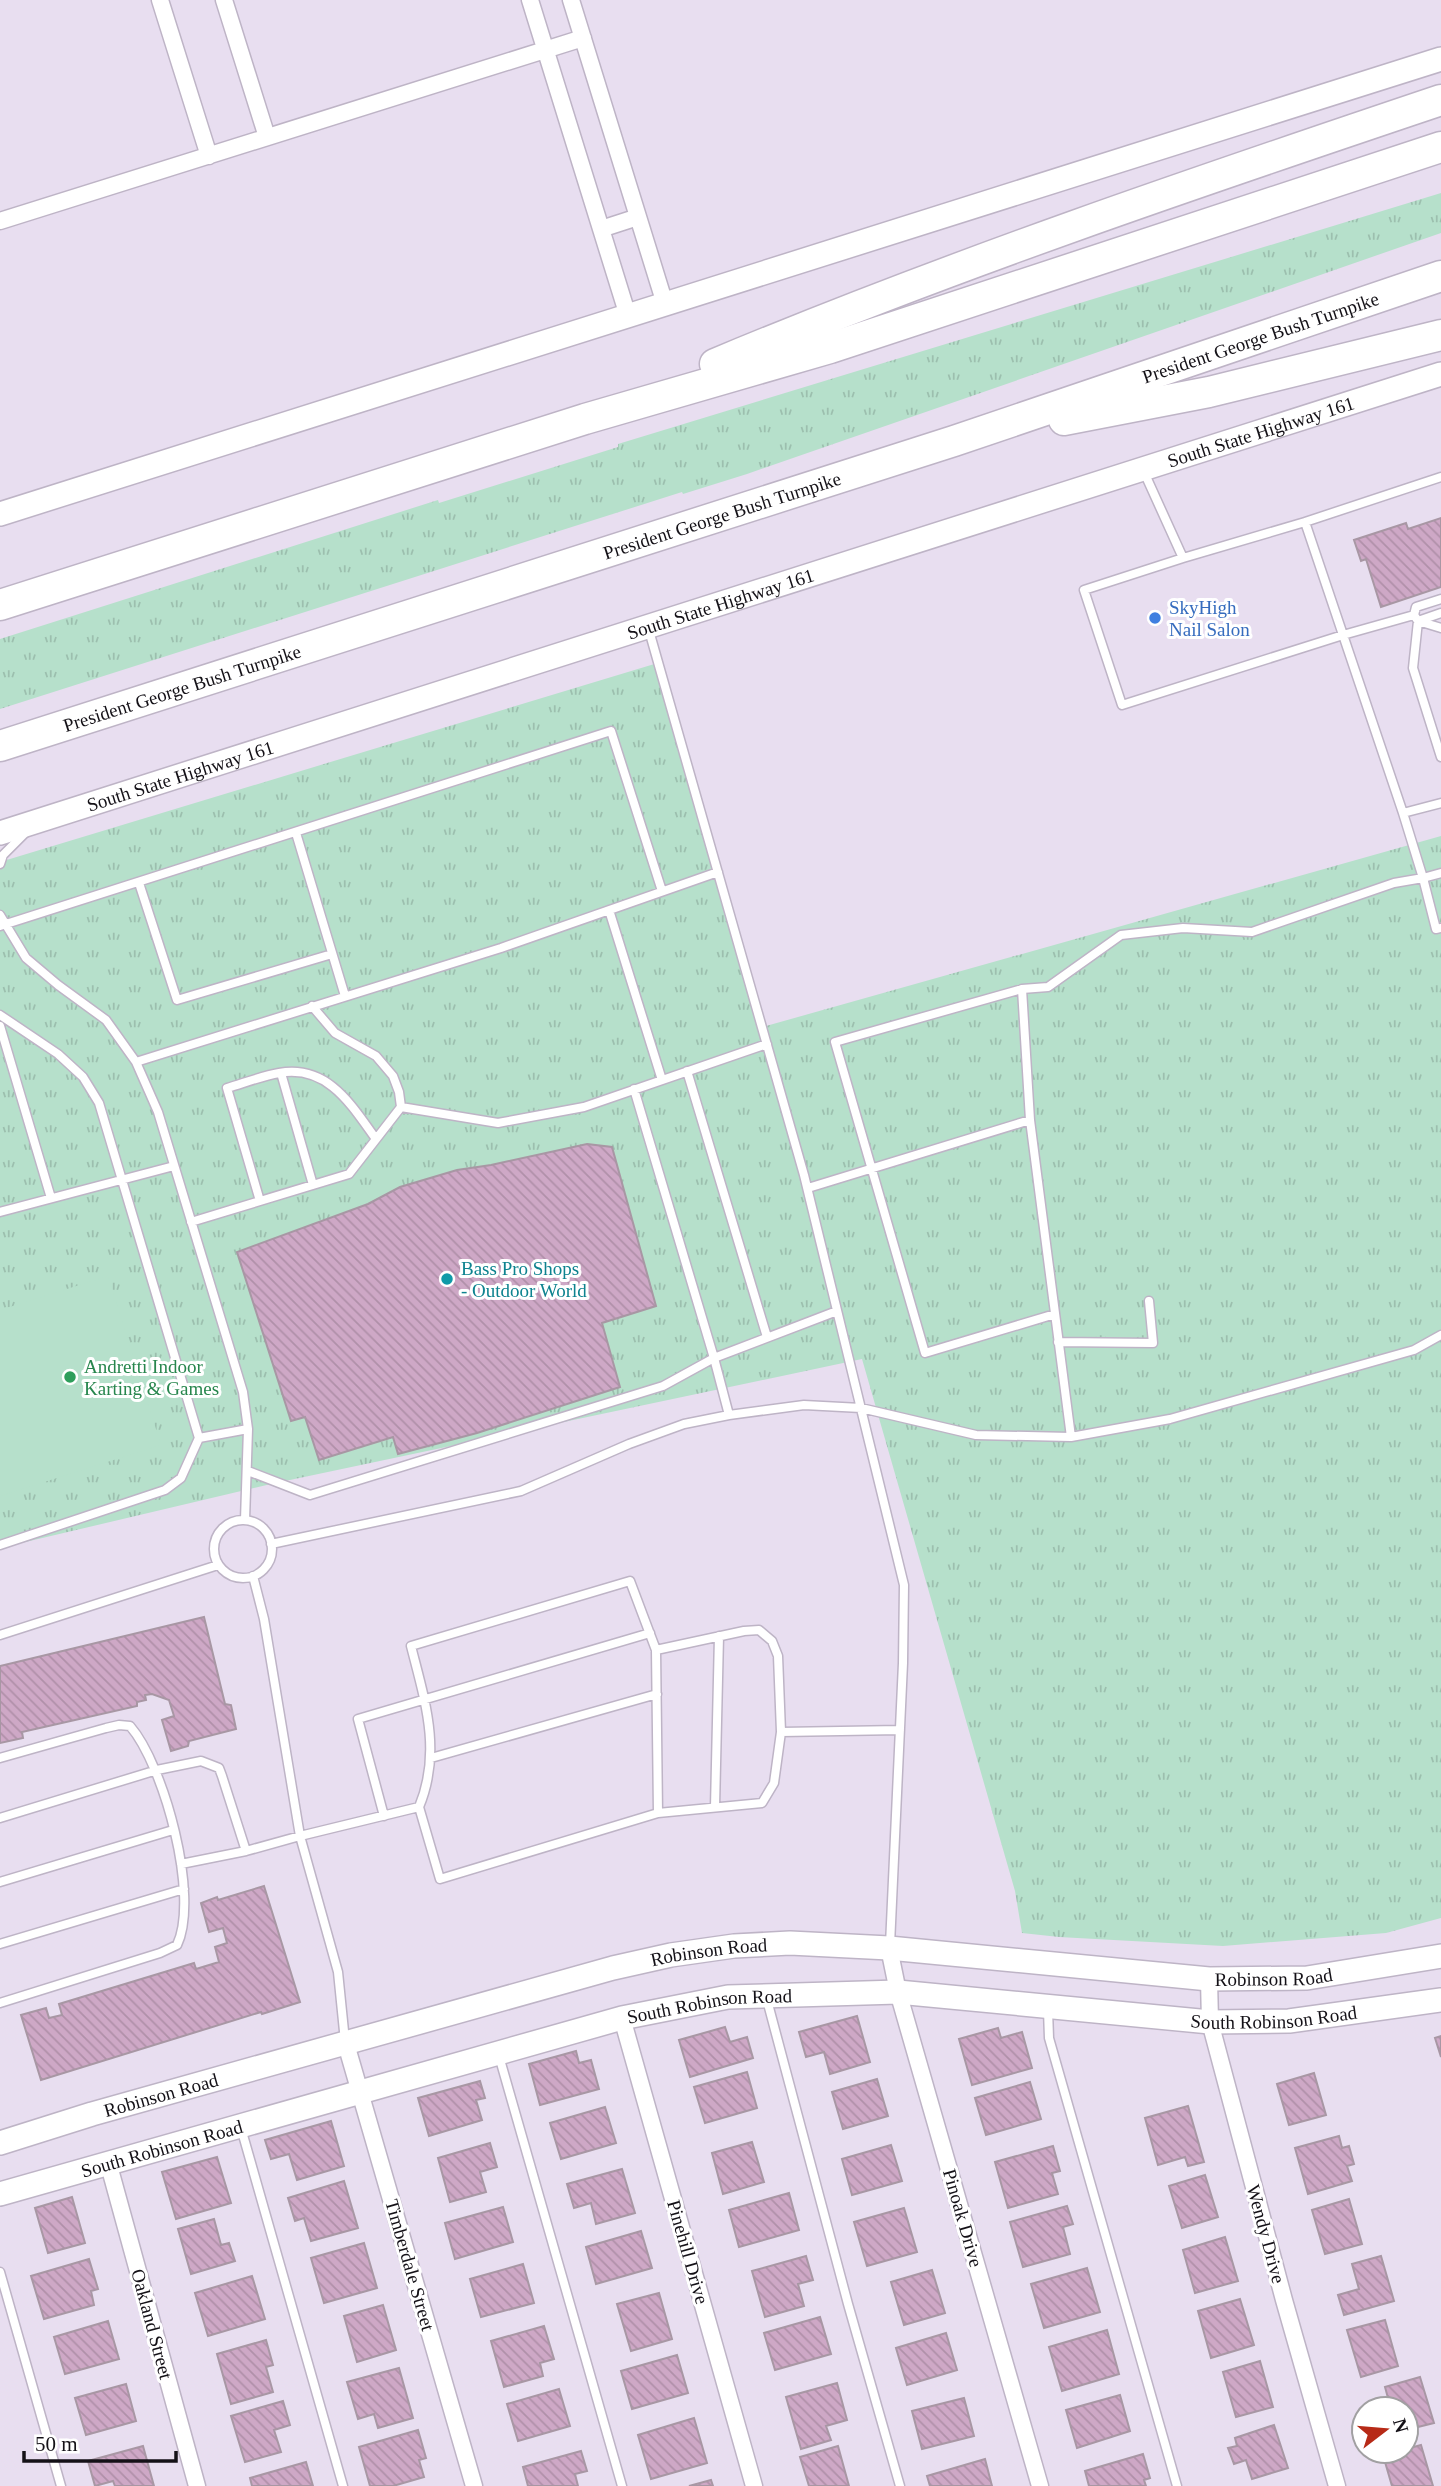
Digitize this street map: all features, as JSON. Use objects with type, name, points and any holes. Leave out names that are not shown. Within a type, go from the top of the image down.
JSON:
[{"type":"highway","points":[[585,419],[820,320],[1188,186],[1441,100]]},
{"type":"highway","points":[[0,605],[585,419],[830,348],[1441,147]]},
{"type":"highway","name":"President George Bush Turnpike","points":[[0,746],[954,441],[1441,276]]},
{"type":"highway","points":[[954,441],[1209,392],[1441,335]]},
{"type":"main road","points":[[0,514],[1441,59]]},
{"type":"main road","name":"South State Highway 161","points":[[0,833],[1441,374]]},
{"type":"main road","name":"Robinson Road","points":[[0,2143],[613,1968],[734,1945],[790,1943],[889,1948],[1209,1979],[1307,1978],[1441,1956]]},
{"type":"main road","name":"South Robinson Road","points":[[0,2194],[622,2018],[728,1997],[898,1992],[1210,2022],[1289,2021],[1441,2000]]},
{"type":"street","points":[[160,0],[209,156]]},
{"type":"street","points":[[224,0],[267,137]]},
{"type":"street","points":[[530,0],[628,316]]},
{"type":"street","points":[[571,0],[665,304]]},
{"type":"street","points":[[0,221],[583,38]]},
{"type":"street","points":[[601,229],[638,217]]},
{"type":"street","name":"Pinoak Drive","points":[[889,1948],[898,1992],[1040,2486]]},
{"type":"street","name":"Wendy Drive","points":[[1209,1979],[1210,2022],[1337,2486]]},
{"type":"street","name":"Pinehill Drive","points":[[622,2018],[754,2486]]},
{"type":"street","name":"Timberdale Street","points":[[346,2044],[474,2486]]},
{"type":"street","name":"Oakland Street","points":[[108,2162],[197,2486]]},
{"type":"lane","points":[[1143,469],[1183,558]]},
{"type":"lane","points":[[1441,477],[1084,590],[1122,705],[1343,635],[1441,613]]},
{"type":"lane","points":[[1305,522],[1403,813],[1436,929],[1441,928]]},
{"type":"lane","points":[[1441,599],[1416,607],[1413,668],[1441,757]]},
{"type":"lane","points":[[1416,618],[1441,628]]},
{"type":"lane","points":[[648,626],[808,1188],[904,1585],[889,1948]]},
{"type":"lane","points":[[2,926],[611,731],[662,891]]},
{"type":"lane","points":[[1403,813],[1441,803]]},
{"type":"lane","points":[[0,864],[4,855],[36,822]]},
{"type":"lane","points":[[296,833],[345,996]]},
{"type":"lane","points":[[136,1062],[546,933],[718,872]]},
{"type":"lane","points":[[1055,1314],[925,1353],[835,1042],[1022,989],[1048,987],[1121,935],[1183,928],[1252,932],[1394,883],[1441,873]]},
{"type":"lane","points":[[139,883],[177,1000],[332,954]]},
{"type":"lane","points":[[609,910],[662,1080]]},
{"type":"lane","points":[[0,915],[2,926],[26,958],[106,1020],[136,1062],[158,1112],[243,1392],[248,1429],[245,1520]]},
{"type":"lane","points":[[1022,989],[1030,1120],[1071,1437]]},
{"type":"lane","points":[[191,1222],[349,1174],[401,1107],[393,1076],[376,1056],[335,1033],[312,1006]]},
{"type":"lane","points":[[0,1014],[58,1054],[83,1077],[99,1103],[199,1438],[181,1478],[165,1490],[0,1545]]},
{"type":"lane","points":[[0,1026],[51,1198]]},
{"type":"lane","points":[[401,1107],[498,1123],[584,1107],[767,1044]]},
{"type":"lane","points":[[687,1071],[768,1337]]},
{"type":"lane","points":[[260,1201],[227,1088],[281,1073],[309,1074],[336,1088],[376,1139]]},
{"type":"lane","points":[[281,1073],[313,1185]]},
{"type":"lane","points":[[634,1089],[729,1415]]},
{"type":"lane","points":[[808,1188],[1030,1120]]},
{"type":"lane","points":[[0,1212],[174,1166]]},
{"type":"lane","points":[[1058,1342],[1153,1343],[1149,1301]]},
{"type":"lane","points":[[247,1471],[310,1495],[663,1386],[714,1358],[837,1311]]},
{"type":"lane","points":[[271,1544],[521,1491],[629,1444],[684,1424],[729,1415],[804,1405],[861,1408],[976,1435],[1071,1437],[1170,1419],[1414,1350],[1441,1335]]},
{"type":"lane","points":[[199,1438],[248,1429]]},
{"type":"lane","points":[[245,1520],[262,1527],[271,1544],[268,1563],[253,1576],[234,1576],[218,1565],[215,1556],[216,1538],[227,1524],[245,1520]]},
{"type":"lane","points":[[0,1635],[218,1565]]},
{"type":"lane","points":[[253,1576],[264,1619],[300,1836],[338,1972],[346,2044]]},
{"type":"lane","points":[[656,1650],[759,1630],[772,1641],[778,1656],[781,1731],[774,1783],[762,1803],[658,1813],[440,1879],[419,1807],[428,1786],[431,1758],[428,1712],[411,1646],[630,1581],[656,1650],[658,1813]]},
{"type":"lane","points":[[384,1816],[358,1719],[650,1633]]},
{"type":"lane","points":[[715,1807],[719,1636]]},
{"type":"lane","points":[[431,1758],[657,1694]]},
{"type":"lane","points":[[0,1758],[119,1725],[130,1726],[138,1735],[157,1770],[181,1864],[184,1889],[184,1923],[177,1945],[160,1953],[0,2003]]},
{"type":"lane","points":[[781,1731],[900,1730]]},
{"type":"lane","points":[[0,1818],[157,1770],[201,1761],[219,1768],[246,1851]]},
{"type":"lane","points":[[181,1864],[246,1851],[419,1807]]},
{"type":"lane","points":[[0,1882],[173,1830]]},
{"type":"lane","points":[[0,1944],[184,1889]]},
{"type":"lane","points":[[766,1996],[848,2304],[900,2486]]},
{"type":"lane","points":[[1047,2006],[1049,2038],[1177,2486]]},
{"type":"lane","points":[[498,2053],[622,2486]]},
{"type":"lane","points":[[240,2125],[343,2486]]},
{"type":"lane","points":[[0,2272],[61,2486]]},
{"type":"green space","points":[[1441,193],[1441,233],[747,474],[683,494],[682,492],[0,709],[0,639],[438,500],[439,503],[618,447],[618,444]]},
{"type":"green space","points":[[661,662],[766,1026],[1441,836],[1441,1918],[1386,1933],[1223,1946],[1022,1933],[1015,1891],[862,1359],[271,1484],[0,1548],[0,862]]},
{"type":"green space","name":"Andretti Indoor Karting & Games","points":[[108,1276],[161,1445],[0,1496],[0,1310]]},
{"type":"building","points":[[1441,518],[1441,587],[1381,607],[1366,559],[1361,561],[1354,540],[1406,523],[1408,529]]},
{"type":"building","name":"Bass Pro Shops - Outdoor World","points":[[587,1144],[612,1147],[656,1306],[602,1323],[620,1387],[477,1433],[398,1454],[393,1437],[319,1460],[305,1417],[291,1421],[237,1252],[368,1204],[400,1187],[457,1170]]},
{"type":"building","points":[[204,1617],[225,1704],[231,1705],[236,1729],[189,1741],[188,1746],[171,1751],[162,1720],[174,1716],[169,1700],[152,1694],[145,1695],[146,1700],[137,1702],[137,1706],[22,1732],[23,1738],[0,1743],[0,1666]]},
{"type":"building","points":[[264,1886],[300,2002],[41,2080],[21,2015],[46,2008],[49,2018],[62,2015],[59,2004],[194,1963],[196,1969],[219,1962],[215,1947],[227,1943],[223,1928],[209,1932],[201,1903]]},
{"type":"building","points":[[857,2016],[870,2062],[830,2074],[824,2052],[806,2057],[799,2032]]},
{"type":"building","points":[[725,2027],[730,2042],[747,2037],[753,2058],[690,2077],[679,2040]]},
{"type":"building","points":[[998,2028],[1001,2038],[1022,2032],[1032,2068],[972,2085],[959,2039]]},
{"type":"building","points":[[1441,2036],[1441,2057],[1435,2038]]},
{"type":"building","points":[[576,2051],[579,2063],[591,2060],[599,2089],[540,2105],[529,2064]]},
{"type":"building","points":[[747,2072],[757,2108],[705,2123],[694,2087]]},
{"type":"building","points":[[1314,2073],[1326,2115],[1289,2125],[1277,2084]]},
{"type":"building","points":[[877,2079],[888,2116],[843,2129],[832,2092]]},
{"type":"building","points":[[480,2081],[485,2098],[476,2100],[482,2120],[429,2136],[418,2098]]},
{"type":"building","points":[[1030,2082],[1041,2119],[986,2135],[975,2098]]},
{"type":"building","points":[[1188,2106],[1204,2162],[1188,2166],[1185,2157],[1158,2165],[1145,2118]]},
{"type":"building","points":[[605,2107],[616,2143],[561,2159],[550,2123]]},
{"type":"building","points":[[331,2121],[344,2166],[297,2180],[289,2154],[271,2159],[265,2140]]},
{"type":"building","points":[[1339,2136],[1342,2148],[1349,2146],[1354,2164],[1347,2166],[1352,2181],[1308,2194],[1295,2148]]},
{"type":"building","points":[[752,2142],[764,2182],[723,2194],[712,2153]]},
{"type":"building","points":[[490,2143],[497,2167],[480,2172],[486,2192],[450,2202],[438,2158]]},
{"type":"building","points":[[891,2145],[902,2181],[852,2195],[842,2159]]},
{"type":"building","points":[[1053,2146],[1060,2171],[1052,2173],[1058,2194],[1008,2208],[995,2162]]},
{"type":"building","points":[[217,2157],[231,2203],[176,2219],[162,2172]]},
{"type":"building","points":[[622,2169],[635,2213],[596,2224],[591,2203],[574,2208],[567,2184]]},
{"type":"building","points":[[1205,2175],[1218,2217],[1182,2228],[1169,2186]]},
{"type":"building","points":[[344,2181],[358,2228],[311,2241],[304,2218],[295,2221],[288,2198]]},
{"type":"building","points":[[789,2193],[799,2230],[739,2247],[729,2210]]},
{"type":"building","points":[[72,2197],[85,2243],[48,2253],[35,2208]]},
{"type":"building","points":[[1349,2199],[1362,2244],[1325,2254],[1312,2210]]},
{"type":"building","points":[[1067,2206],[1073,2224],[1063,2227],[1070,2254],[1023,2267],[1010,2222]]},
{"type":"building","points":[[503,2207],[513,2242],[455,2259],[445,2223]]},
{"type":"building","points":[[904,2208],[917,2252],[867,2266],[854,2222]]},
{"type":"building","points":[[214,2219],[221,2245],[229,2243],[235,2261],[191,2274],[178,2229]]},
{"type":"building","points":[[641,2231],[652,2268],[596,2284],[586,2247]]},
{"type":"building","points":[[1225,2237],[1238,2281],[1195,2293],[1183,2250]]},
{"type":"building","points":[[364,2243],[377,2288],[324,2303],[311,2258]]},
{"type":"building","points":[[806,2256],[813,2280],[798,2284],[804,2306],[765,2317],[752,2271]]},
{"type":"building","points":[[1381,2256],[1394,2301],[1344,2315],[1338,2295],[1359,2289],[1352,2264]]},
{"type":"building","points":[[89,2259],[98,2289],[91,2291],[94,2305],[44,2319],[31,2276]]},
{"type":"building","points":[[523,2264],[534,2303],[481,2317],[470,2279]]},
{"type":"building","points":[[1087,2268],[1100,2312],[1044,2328],[1031,2284]]},
{"type":"building","points":[[932,2270],[945,2313],[904,2325],[891,2282]]},
{"type":"building","points":[[252,2276],[265,2319],[208,2336],[195,2293]]},
{"type":"building","points":[[659,2293],[672,2339],[631,2351],[617,2304]]},
{"type":"building","points":[[1240,2299],[1254,2345],[1211,2358],[1198,2311]]},
{"type":"building","points":[[383,2305],[396,2350],[357,2362],[344,2316]]},
{"type":"building","points":[[820,2317],[831,2354],[775,2370],[764,2333]]},
{"type":"building","points":[[1385,2320],[1398,2366],[1361,2377],[1347,2330]]},
{"type":"building","points":[[108,2321],[119,2359],[65,2374],[54,2337]]},
{"type":"building","points":[[544,2326],[554,2359],[540,2363],[543,2376],[504,2387],[491,2341]]},
{"type":"building","points":[[1107,2330],[1119,2374],[1062,2391],[1049,2347]]},
{"type":"building","points":[[946,2333],[957,2370],[907,2385],[896,2348]]},
{"type":"building","points":[[266,2340],[273,2365],[266,2367],[273,2392],[231,2404],[217,2354]]},
{"type":"building","points":[[677,2355],[688,2393],[632,2409],[621,2371]]},
{"type":"building","points":[[1260,2361],[1273,2407],[1236,2417],[1223,2372]]},
{"type":"building","points":[[399,2368],[413,2418],[378,2428],[374,2414],[358,2419],[347,2382]]},
{"type":"building","points":[[1420,2377],[1434,2423],[1420,2426],[1420,2395],[1387,2395],[1385,2387]]},
{"type":"building","points":[[837,2383],[847,2420],[826,2426],[831,2440],[801,2449],[786,2397]]},
{"type":"building","points":[[126,2384],[136,2421],[86,2435],[75,2398]]},
{"type":"building","points":[[559,2389],[570,2426],[518,2441],[507,2404]]},
{"type":"building","points":[[1120,2395],[1130,2431],[1077,2448],[1066,2410]]},
{"type":"building","points":[[964,2398],[974,2436],[922,2449],[912,2411]]},
{"type":"building","points":[[283,2401],[290,2425],[274,2430],[281,2452],[245,2462],[231,2416]]},
{"type":"building","points":[[694,2418],[707,2463],[651,2479],[638,2435]]},
{"type":"building","points":[[1274,2425],[1288,2468],[1252,2479],[1246,2460],[1234,2464],[1228,2448],[1237,2446],[1235,2438]]},
{"type":"building","points":[[418,2430],[426,2458],[419,2460],[424,2477],[393,2486],[370,2486],[359,2447]]},
{"type":"building","points":[[1420,2445],[1433,2486],[1392,2486],[1386,2465],[1420,2465]]},
{"type":"building","points":[[143,2446],[154,2486],[115,2486],[113,2481],[95,2486],[88,2461]]},
{"type":"building","points":[[838,2446],[849,2486],[809,2486],[800,2457]]},
{"type":"building","points":[[581,2451],[587,2471],[575,2474],[578,2486],[528,2486],[523,2467]]},
{"type":"building","points":[[1143,2454],[1150,2478],[1144,2480],[1146,2486],[1089,2486],[1085,2471]]},
{"type":"building","points":[[985,2459],[992,2486],[930,2486],[927,2476]]},
{"type":"building","points":[[306,2462],[313,2486],[252,2486],[250,2478]]},
{"type":"building","points":[[711,2480],[713,2486],[689,2486]]},
{"type":"place","name":"SkyHigh Nail Salon","points":[[1155,618]]},
{"type":"place","name":"Bass Pro Shops - Outdoor World","points":[[447,1279]]},
{"type":"place","name":"Andretti Indoor Karting & Games","points":[[70,1377]]}]
